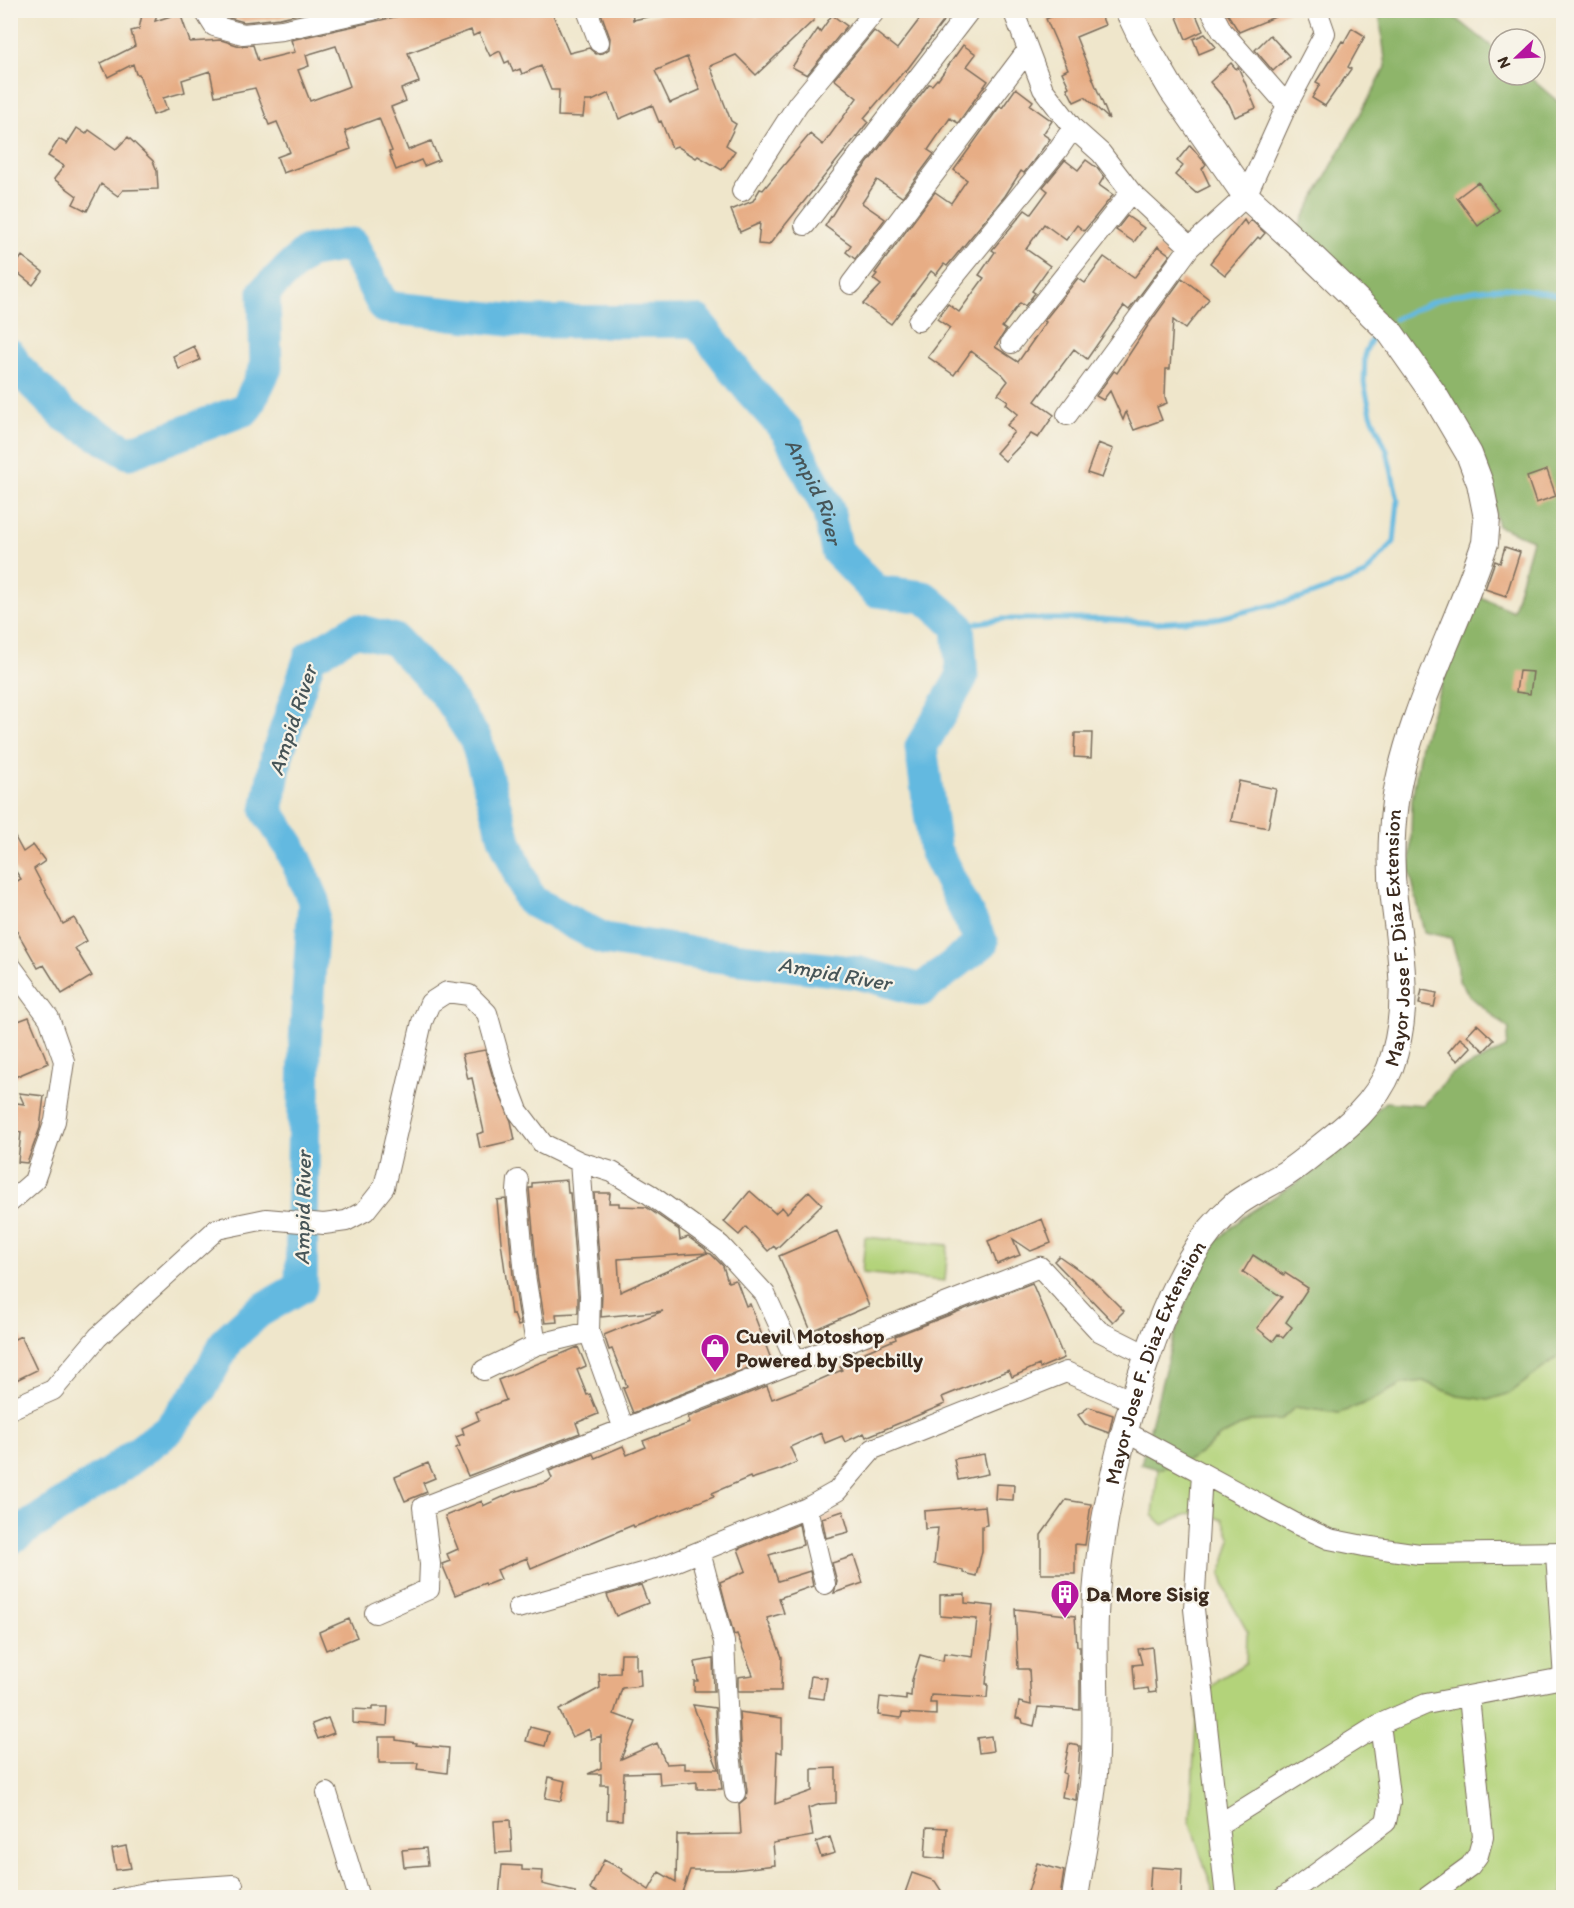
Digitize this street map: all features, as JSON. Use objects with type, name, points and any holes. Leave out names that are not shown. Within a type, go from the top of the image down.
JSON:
[{"type":"street","points":[[204,10],[214,26],[243,34],[303,18],[373,10]]},
{"type":"street","points":[[587,10],[599,42]]},
{"type":"street","points":[[742,191],[798,104],[876,10]]},
{"type":"street","points":[[805,225],[970,10]]},
{"type":"street","points":[[1013,10],[1042,89],[1073,128],[1101,153],[1131,192],[1190,247]]},
{"type":"street","name":"Mayor Jose F. Diaz Extension","points":[[1075,1898],[1094,1773],[1095,1614],[1100,1545],[1107,1501],[1124,1431],[1147,1355],[1172,1294],[1191,1258],[1213,1227],[1238,1203],[1286,1174],[1352,1124],[1377,1094],[1389,1071],[1398,1043],[1403,1006],[1402,953],[1391,852],[1395,802],[1411,733],[1476,571],[1485,543],[1487,518],[1480,483],[1470,454],[1435,396],[1390,332],[1246,196],[1172,90],[1128,10]]},
{"type":"street","points":[[1211,10],[1222,31],[1287,105]]},
{"type":"street","points":[[1067,415],[1190,247],[1246,196],[1287,105],[1325,33],[1317,10]]},
{"type":"street","points":[[851,284],[1027,51]]},
{"type":"street","points":[[918,321],[1058,151],[1073,128]]},
{"type":"street","points":[[1011,343],[1131,192]]},
{"type":"street","points":[[10,965],[49,1018],[64,1061],[55,1121],[34,1181],[10,1202]]},
{"type":"street","points":[[10,1409],[53,1390],[98,1336],[217,1229],[266,1219],[324,1224],[346,1221],[365,1211],[384,1187],[422,1022],[430,1003],[447,992],[469,995],[487,1013],[504,1074],[518,1111],[543,1144],[580,1162],[612,1172],[649,1194],[720,1245],[765,1294],[796,1362]]},
{"type":"street","points":[[580,1162],[590,1295],[589,1332],[624,1429]]},
{"type":"street","points":[[518,1180],[524,1262],[536,1346]]},
{"type":"street","points":[[375,1613],[429,1589],[430,1564],[423,1507],[1040,1267],[1100,1331],[1147,1355]]},
{"type":"street","points":[[484,1370],[536,1346],[589,1332]]},
{"type":"street","points":[[518,1608],[659,1568],[807,1508],[837,1491],[873,1449],[1066,1372],[1133,1401]]},
{"type":"street","points":[[1124,1431],[1298,1525],[1329,1539],[1419,1554],[1560,1552],[1563,1679],[1426,1704],[1380,1724],[1218,1825]]},
{"type":"street","points":[[1202,1473],[1194,1609],[1226,1898]]},
{"type":"street","points":[[807,1508],[825,1584]]},
{"type":"street","points":[[699,1552],[724,1642],[729,1746],[735,1793]]},
{"type":"street","points":[[1426,1898],[1470,1866],[1478,1855],[1483,1837],[1469,1696]]},
{"type":"street","points":[[1282,1898],[1386,1822],[1390,1803],[1380,1724]]},
{"type":"street","points":[[327,1793],[359,1898]]},
{"type":"street","points":[[120,1898],[233,1885]]},
{"type":"green space","points":[[1379,11],[1447,11],[1487,43],[1487,87],[1541,87],[1563,106],[1563,1353],[1510,1393],[1488,1400],[1458,1396],[1423,1381],[1401,1384],[1371,1401],[1339,1413],[1295,1407],[1281,1420],[1250,1421],[1221,1436],[1199,1454],[1182,1463],[1158,1469],[1141,1464],[1171,1346],[1195,1276],[1213,1244],[1244,1216],[1318,1169],[1385,1102],[1424,1105],[1451,1074],[1506,1048],[1509,1029],[1471,997],[1459,981],[1457,959],[1451,938],[1424,932],[1410,872],[1412,800],[1421,744],[1473,594],[1513,611],[1532,540],[1498,526],[1481,453],[1296,231],[1386,67]]},
{"type":"green space","points":[[865,1237],[948,1245],[945,1281],[862,1273]]},
{"type":"green space","points":[[1563,1353],[1563,1897],[1215,1897],[1190,1823],[1197,1703],[1219,1679],[1246,1663],[1247,1631],[1229,1599],[1221,1574],[1231,1539],[1223,1520],[1199,1513],[1179,1517],[1163,1525],[1153,1515],[1158,1469],[1182,1463],[1199,1454],[1221,1436],[1250,1421],[1281,1420],[1295,1407],[1339,1413],[1371,1401],[1401,1384],[1423,1381],[1458,1396],[1510,1393]]},
{"type":"building","points":[[143,10],[158,10],[155,21],[180,13],[190,42],[221,40],[240,46],[253,45],[258,61],[295,52],[291,40],[426,10],[551,10],[569,53],[589,48],[596,54],[609,49],[610,38],[600,10],[632,10],[633,20],[679,10],[753,10],[756,17],[774,10],[810,10],[814,20],[756,75],[736,55],[710,66],[731,121],[736,124],[726,145],[735,151],[722,170],[677,146],[672,148],[652,105],[619,119],[609,93],[592,101],[585,101],[583,117],[558,116],[559,90],[551,90],[541,66],[522,74],[520,69],[513,72],[509,61],[505,63],[500,51],[490,56],[479,33],[473,36],[471,30],[408,53],[419,82],[401,89],[406,101],[391,107],[408,150],[431,141],[439,160],[424,166],[421,160],[396,170],[389,152],[392,151],[379,118],[345,131],[351,149],[283,173],[277,157],[290,152],[277,122],[269,125],[255,88],[215,96],[210,71],[182,80],[185,92],[163,98],[167,110],[153,115],[139,74],[136,74],[133,64],[108,77],[101,63],[135,46],[131,31],[139,29]],"holes":[[[336,46],[350,86],[310,101],[298,70],[309,66],[306,55]],[[687,57],[700,90],[670,103],[655,71]]]},
{"type":"building","points":[[218,10],[315,10],[280,18],[244,22],[222,16]]},
{"type":"building","points":[[908,10],[952,10],[906,71],[864,118],[868,122],[769,245],[758,244],[760,223],[740,232],[731,210],[753,201],[760,189],[763,190],[810,134],[823,145],[857,98],[834,79],[874,31],[897,49],[919,20]]},
{"type":"building","points":[[1066,10],[1099,10],[1105,25],[1076,37],[1109,119],[1085,97],[1074,102],[1067,88],[1069,87],[1062,72],[1068,69],[1046,19]]},
{"type":"building","points":[[1174,10],[1194,10],[1203,31],[1186,39]]},
{"type":"building","points":[[1225,10],[1289,10],[1289,11],[1239,32]]},
{"type":"building","points":[[832,15],[847,26],[807,75],[792,67],[818,29],[820,32]]},
{"type":"building","points":[[1352,28],[1365,36],[1348,67],[1351,69],[1325,106],[1312,98],[1320,84],[1316,82]]},
{"type":"building","points":[[1205,34],[1216,47],[1199,54],[1193,39]]},
{"type":"building","points":[[1270,35],[1289,56],[1273,71],[1255,50]]},
{"type":"building","points":[[963,45],[976,54],[967,66],[988,81],[958,123],[950,118],[928,150],[934,154],[902,197],[877,180],[862,203],[885,219],[855,259],[846,252],[851,245],[825,226],[852,183],[929,84],[932,85],[938,80]]},
{"type":"building","points":[[1231,63],[1236,69],[1238,67],[1256,108],[1235,117],[1229,104],[1210,82]]},
{"type":"building","points":[[1016,88],[1033,101],[1030,105],[1052,121],[1043,134],[1050,139],[1024,173],[1021,171],[1005,196],[947,266],[944,264],[936,275],[931,271],[891,324],[863,304],[881,285],[873,279],[877,274],[875,273],[935,192],[951,203],[967,180],[954,170],[1000,106],[1002,108]]},
{"type":"building","points":[[77,128],[86,134],[89,130],[116,149],[128,137],[153,161],[157,171],[158,189],[123,190],[118,196],[101,184],[87,211],[73,204],[77,196],[54,179],[64,166],[48,156],[59,139],[67,144]]},
{"type":"building","points":[[1190,145],[1206,164],[1202,169],[1210,186],[1196,193],[1175,175],[1183,166],[1177,161]]},
{"type":"building","points":[[1065,160],[1078,170],[1086,160],[1097,168],[1104,177],[1099,185],[1113,195],[1084,231],[1077,225],[1066,240],[1044,224],[1026,249],[1050,266],[1032,291],[1035,293],[1025,306],[1020,303],[1002,327],[1006,330],[995,347],[1018,362],[1046,322],[1044,321],[1078,278],[1085,283],[1104,257],[1134,278],[1158,246],[1170,255],[1129,310],[1124,306],[1087,359],[1074,349],[1035,401],[1054,415],[1038,438],[1031,434],[1005,461],[996,453],[1014,432],[1007,425],[1018,414],[1006,404],[1008,401],[998,394],[1008,381],[971,351],[954,375],[928,357],[950,328],[937,319],[948,304],[959,312],[984,278],[979,275],[995,252],[992,250],[1025,210],[1031,214],[1048,191],[1043,187]]},
{"type":"building","points":[[1478,182],[1499,210],[1478,226],[1457,198]]},
{"type":"building","points":[[1127,216],[1144,228],[1134,242],[1116,230]]},
{"type":"building","points":[[1244,220],[1247,225],[1251,220],[1265,233],[1260,239],[1258,237],[1225,275],[1210,263]]},
{"type":"building","points":[[22,256],[43,272],[33,285],[13,269]]},
{"type":"building","points":[[1182,278],[1209,299],[1185,329],[1173,320],[1170,369],[1166,369],[1165,397],[1167,403],[1157,407],[1162,420],[1134,430],[1126,412],[1123,420],[1110,391],[1103,400],[1096,396],[1114,371],[1117,373]]},
{"type":"building","points":[[194,346],[200,360],[179,369],[173,356]]},
{"type":"building","points":[[1098,443],[1113,449],[1102,478],[1087,473]]},
{"type":"building","points":[[1547,470],[1556,496],[1536,503],[1527,477]]},
{"type":"building","points":[[1505,547],[1520,552],[1506,596],[1485,589],[1495,561],[1500,563]]},
{"type":"building","points":[[1519,671],[1533,672],[1530,694],[1516,692]]},
{"type":"building","points":[[1075,733],[1092,733],[1091,758],[1074,757]]},
{"type":"building","points":[[1239,781],[1276,789],[1268,828],[1231,821]]},
{"type":"building","points":[[10,828],[23,852],[33,845],[45,861],[34,869],[63,924],[74,918],[87,941],[75,948],[92,976],[62,994],[44,965],[38,968],[10,919],[10,885],[21,879],[10,863]]},
{"type":"building","points":[[1422,990],[1437,993],[1434,1007],[1419,1004]]},
{"type":"building","points":[[29,1017],[48,1063],[10,1079],[10,1024]]},
{"type":"building","points":[[1477,1024],[1494,1040],[1484,1051],[1467,1035]]},
{"type":"building","points":[[1460,1038],[1471,1047],[1458,1061],[1448,1052]]},
{"type":"building","points":[[485,1050],[493,1078],[511,1121],[515,1140],[480,1148],[477,1134],[484,1132],[472,1078],[468,1079],[462,1054]]},
{"type":"building","points":[[19,1093],[44,1096],[40,1128],[27,1163],[18,1162],[21,1132],[10,1131],[10,1102],[24,1104]]},
{"type":"building","points":[[567,1180],[568,1193],[570,1193],[578,1313],[556,1314],[557,1322],[545,1323],[537,1274],[529,1188],[532,1188],[532,1183]]},
{"type":"building","points":[[750,1191],[775,1213],[782,1207],[787,1213],[809,1191],[822,1204],[776,1249],[774,1246],[768,1251],[746,1227],[739,1235],[724,1222]]},
{"type":"building","points":[[594,1193],[610,1193],[609,1203],[619,1203],[619,1206],[646,1207],[679,1230],[680,1240],[688,1237],[711,1254],[723,1266],[728,1282],[735,1280],[737,1282],[746,1306],[750,1304],[771,1359],[633,1413],[623,1388],[627,1386],[604,1335],[663,1311],[601,1317],[602,1294]],"holes":[[[707,1253],[620,1292],[618,1259]]]},
{"type":"building","points":[[506,1199],[513,1276],[521,1325],[518,1326],[514,1314],[511,1314],[497,1200]]},
{"type":"building","points":[[1042,1219],[1051,1243],[1031,1251],[1013,1239],[1020,1255],[997,1264],[988,1241]]},
{"type":"building","points":[[837,1231],[869,1306],[811,1331],[779,1256]]},
{"type":"building","points":[[1253,1255],[1308,1288],[1286,1322],[1292,1327],[1283,1338],[1278,1334],[1273,1341],[1257,1328],[1282,1297],[1243,1272]]},
{"type":"building","points":[[1059,1256],[1092,1279],[1124,1311],[1113,1322],[1054,1261]]},
{"type":"building","points":[[1032,1283],[1064,1358],[1040,1368],[1039,1365],[1012,1377],[1009,1370],[942,1397],[945,1404],[866,1437],[864,1433],[845,1442],[842,1436],[825,1443],[821,1433],[790,1447],[797,1462],[782,1469],[751,1479],[750,1477],[712,1493],[714,1496],[634,1527],[633,1525],[531,1568],[527,1558],[497,1570],[501,1579],[455,1595],[442,1564],[450,1561],[447,1554],[458,1549],[445,1516],[482,1501],[483,1506],[514,1492],[547,1482],[552,1478],[549,1471],[593,1454],[595,1458],[623,1446],[627,1455],[646,1447],[643,1441],[690,1423],[688,1417],[767,1386],[772,1399],[803,1387],[842,1370],[840,1367],[867,1356],[865,1352],[896,1339],[895,1336]]},
{"type":"building","points":[[21,1336],[37,1370],[10,1383],[10,1341]]},
{"type":"building","points":[[578,1347],[586,1366],[577,1370],[598,1414],[576,1423],[580,1433],[468,1476],[456,1448],[460,1446],[456,1437],[464,1434],[462,1428],[479,1420],[476,1412],[506,1400],[498,1380]]},
{"type":"building","points":[[1089,1407],[1113,1415],[1109,1433],[1085,1424],[1078,1415]]},
{"type":"building","points":[[984,1454],[988,1474],[958,1480],[954,1459]]},
{"type":"building","points":[[428,1463],[435,1478],[423,1483],[427,1492],[405,1501],[395,1477]]},
{"type":"building","points":[[996,1484],[1014,1485],[1013,1500],[995,1499]]},
{"type":"building","points":[[1066,1500],[1091,1504],[1085,1545],[1075,1544],[1075,1574],[1041,1574],[1041,1535]]},
{"type":"building","points":[[985,1506],[987,1525],[982,1526],[982,1551],[976,1576],[963,1573],[963,1570],[934,1564],[938,1528],[925,1529],[924,1511]]},
{"type":"building","points":[[843,1511],[849,1532],[826,1538],[822,1518]]},
{"type":"building","points":[[799,1524],[803,1545],[769,1555],[778,1581],[810,1571],[813,1586],[779,1598],[784,1613],[767,1618],[782,1657],[781,1691],[738,1691],[738,1677],[753,1675],[737,1634],[734,1635],[720,1582],[746,1571],[738,1549]]},
{"type":"building","points":[[854,1556],[863,1583],[834,1593],[837,1582],[832,1563]]},
{"type":"building","points":[[641,1585],[648,1603],[616,1616],[607,1595]]},
{"type":"building","points":[[965,1594],[965,1603],[994,1606],[986,1684],[988,1684],[987,1698],[931,1695],[930,1703],[936,1703],[936,1715],[902,1713],[901,1718],[878,1715],[880,1697],[906,1700],[906,1695],[911,1696],[912,1680],[920,1655],[943,1661],[944,1653],[973,1657],[977,1619],[940,1616],[940,1595]]},
{"type":"building","points":[[1015,1609],[1075,1616],[1077,1646],[1080,1646],[1080,1710],[1038,1707],[1034,1726],[1016,1718],[1019,1702],[1031,1705],[1029,1669],[1018,1669]]},
{"type":"building","points":[[349,1619],[357,1637],[326,1650],[319,1632]]},
{"type":"building","points":[[1152,1647],[1156,1692],[1149,1693],[1148,1688],[1135,1690],[1133,1665],[1142,1664],[1138,1649]]},
{"type":"building","points":[[621,1653],[636,1653],[636,1670],[640,1669],[641,1686],[622,1688],[614,1714],[636,1722],[621,1759],[657,1743],[666,1764],[685,1763],[685,1769],[718,1769],[693,1705],[715,1708],[722,1789],[697,1789],[697,1782],[660,1785],[659,1772],[624,1773],[622,1820],[607,1819],[608,1785],[601,1785],[601,1774],[588,1774],[601,1768],[601,1736],[591,1739],[589,1729],[572,1737],[559,1710],[600,1688],[599,1674],[620,1673]]},
{"type":"building","points":[[713,1659],[714,1691],[694,1691],[694,1681],[698,1681],[695,1662]]},
{"type":"building","points":[[811,1676],[827,1678],[824,1699],[808,1697]]},
{"type":"building","points":[[372,1707],[388,1707],[387,1726],[353,1723],[353,1709],[372,1710]]},
{"type":"building","points":[[739,1712],[782,1718],[782,1753],[777,1751],[775,1804],[812,1791],[812,1769],[836,1768],[836,1803],[808,1808],[813,1836],[773,1843],[775,1865],[733,1870],[690,1870],[680,1898],[608,1898],[590,1889],[604,1860],[622,1869],[621,1871],[649,1890],[659,1872],[676,1882],[677,1835],[741,1834],[739,1804],[746,1798],[747,1791]]},
{"type":"building","points":[[328,1718],[334,1733],[318,1739],[312,1724]]},
{"type":"building","points":[[530,1727],[549,1732],[545,1746],[526,1741]]},
{"type":"building","points":[[991,1736],[993,1751],[979,1753],[977,1738]]},
{"type":"building","points":[[379,1737],[396,1737],[396,1740],[417,1743],[416,1745],[449,1748],[447,1773],[417,1769],[418,1763],[379,1763]]},
{"type":"building","points":[[1069,1744],[1080,1746],[1076,1800],[1062,1797],[1066,1774],[1063,1773]]},
{"type":"building","points":[[549,1777],[565,1781],[561,1801],[545,1798]]},
{"type":"building","points":[[510,1820],[512,1852],[496,1853],[494,1821]]},
{"type":"building","points":[[927,1827],[947,1828],[945,1859],[925,1857]]},
{"type":"building","points":[[830,1837],[835,1853],[821,1857],[816,1842]]},
{"type":"building","points":[[126,1846],[131,1868],[116,1870],[112,1849]]},
{"type":"building","points":[[426,1848],[428,1865],[404,1867],[402,1850]]},
{"type":"building","points":[[1037,1863],[1064,1871],[1060,1898],[1026,1898]]},
{"type":"building","points":[[502,1865],[522,1866],[522,1870],[543,1871],[542,1884],[575,1892],[575,1898],[499,1898]]},
{"type":"building","points":[[1151,1867],[1182,1869],[1181,1898],[1149,1898]]},
{"type":"building","points":[[912,1873],[935,1881],[946,1898],[918,1898],[905,1893]]},
{"type":"waterway","name":"Ampid River","points":[[10,355],[15,365],[64,415],[129,453],[246,409],[266,368],[264,292],[307,252],[352,244],[384,307],[529,322],[697,321],[750,390],[787,431],[828,509],[837,551],[876,591],[924,597],[958,626],[962,677],[921,747],[935,850],[982,943],[921,990],[859,973],[699,954],[604,939],[530,900],[504,837],[476,740],[445,693],[395,640],[356,630],[310,657],[277,755],[267,811],[290,846],[314,901],[305,1042],[301,1287],[258,1312],[227,1340],[201,1389],[169,1429],[115,1470],[10,1539]]},
{"type":"waterway","points":[[1395,319],[1434,302],[1473,291],[1510,288],[1564,296]]},
{"type":"waterway","points":[[958,626],[1003,619],[1100,619],[1155,623],[1214,619],[1302,598],[1363,576],[1394,542],[1398,500],[1387,451],[1371,414],[1364,383],[1365,352],[1375,333]]},
{"type":"place","name":"Cuevil Motoshop Powered by Specbilly","points":[[715,1374]]},
{"type":"place","name":"Da More Sisig","points":[[1065,1620]]}]
